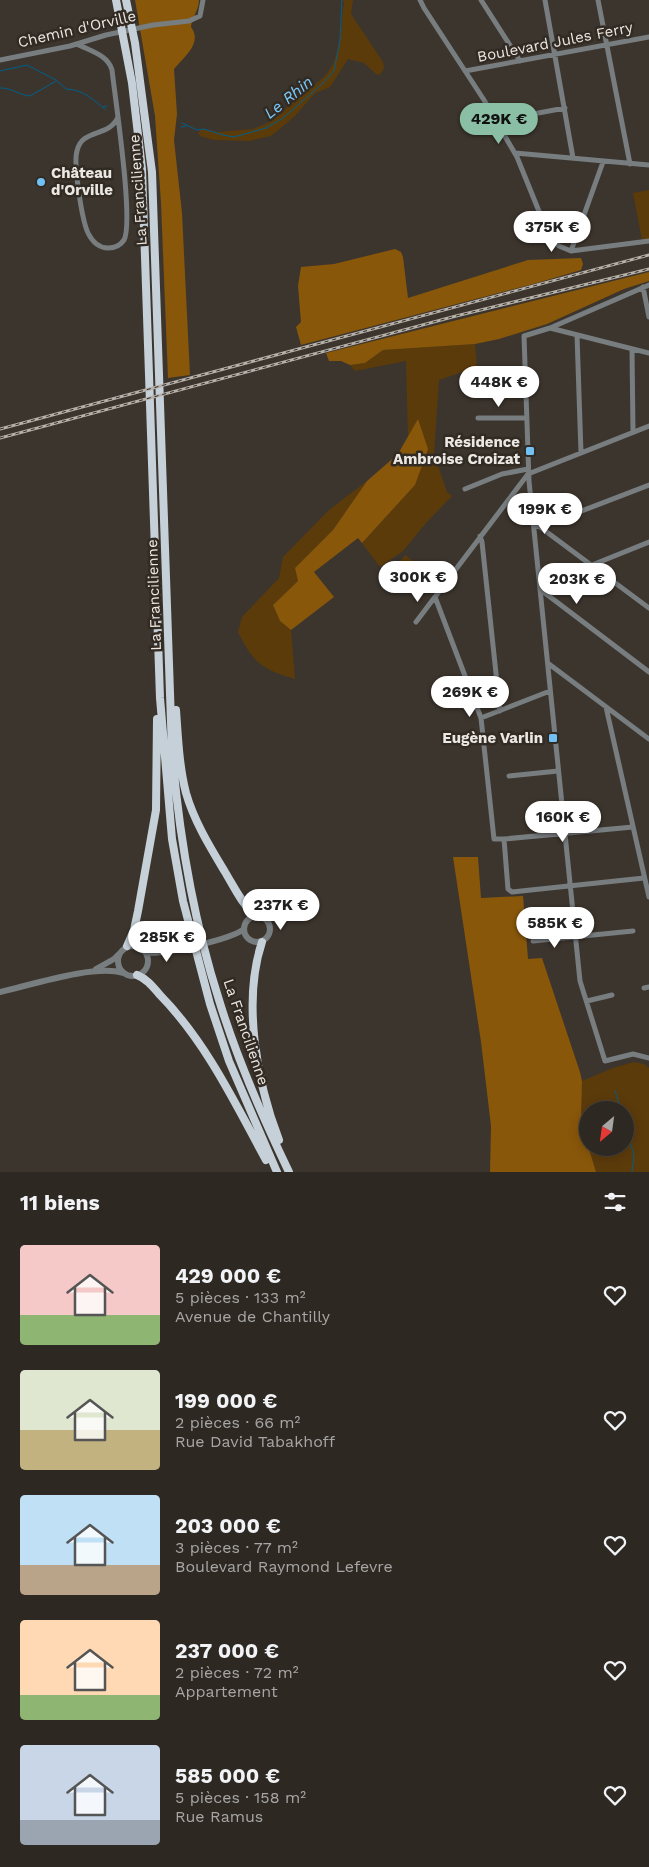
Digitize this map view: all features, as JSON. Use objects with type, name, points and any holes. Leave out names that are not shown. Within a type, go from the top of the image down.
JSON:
[{"type":"highway","name":"La Francilienne","points":[[116,0],[132,83],[142,169],[160,698],[172,839],[194,946],[210,1004],[229,1061],[277,1172]]},
{"type":"highway","name":"La Francilienne","points":[[126,0],[136,43],[152,172],[172,751],[180,823],[192,895],[218,1000],[257,1106],[289,1172]]},
{"type":"highway","points":[[170,665],[174,678],[178,737],[186,793],[197,822],[212,850],[248,909],[255,916]]},
{"type":"highway","points":[[127,946],[134,930],[156,810],[157,701],[160,698]]},
{"type":"highway","points":[[262,942],[255,979],[255,1045],[260,1079],[270,1117],[291,1167],[289,1172]]},
{"type":"highway","points":[[137,975],[146,979],[168,1003],[203,1048],[273,1172]]},
{"type":"street","name":"Chemin d'Orville","points":[[0,60],[77,44],[153,24],[189,21],[200,16],[203,0]]},
{"type":"street","points":[[420,0],[466,71],[515,153],[549,236],[559,246],[572,251],[649,241]]},
{"type":"street","points":[[480,0],[520,61]]},
{"type":"street","points":[[545,0],[573,158]]},
{"type":"street","points":[[598,0],[630,164]]},
{"type":"street","name":"Boulevard Jules Ferry","points":[[466,71],[649,37]]},
{"type":"street","points":[[77,44],[104,56],[111,65],[118,117],[124,181],[125,237],[118,246],[104,248],[98,245],[87,232],[75,161],[77,149],[81,141],[88,136],[108,130],[114,125],[118,117]]},
{"type":"street","points":[[496,121],[565,108]]},
{"type":"street","points":[[515,153],[649,165]]},
{"type":"street","points":[[572,251],[603,162]]},
{"type":"street","points":[[647,1057],[633,1054],[605,1061],[580,981],[528,472],[524,336],[550,328],[649,285]]},
{"type":"street","points":[[643,287],[649,317]]},
{"type":"street","points":[[550,328],[649,353]]},
{"type":"street","points":[[577,336],[580,453]]},
{"type":"street","points":[[632,349],[633,432]]},
{"type":"street","points":[[478,418],[526,418]]},
{"type":"street","points":[[465,488],[502,474],[528,472],[649,426]]},
{"type":"street","points":[[416,622],[528,472]]},
{"type":"street","points":[[540,527],[649,485]]},
{"type":"street","points":[[534,525],[540,527],[649,608]]},
{"type":"street","points":[[480,536],[500,711]]},
{"type":"street","points":[[592,565],[649,542]]},
{"type":"street","points":[[541,590],[649,672]]},
{"type":"street","points":[[435,597],[481,718],[494,839],[565,832],[570,834],[633,827]]},
{"type":"street","points":[[642,603],[649,601]]},
{"type":"street","points":[[548,664],[649,739]]},
{"type":"street","points":[[481,718],[550,691]]},
{"type":"street","points":[[606,707],[649,897]]},
{"type":"street","points":[[509,776],[558,770]]},
{"type":"street","points":[[504,839],[509,891],[522,892],[644,878]]},
{"type":"street","points":[[217,939],[238,937],[247,938],[252,942],[262,942],[269,936],[271,928],[267,920],[263,917],[255,916],[247,920],[244,929],[247,938]]},
{"type":"street","points":[[148,961],[161,954],[235,934],[244,929]]},
{"type":"street","points":[[533,941],[633,931]]},
{"type":"street","points":[[95,970],[114,959],[127,946],[137,946],[145,952],[151,953],[178,949]]},
{"type":"street","points":[[0,992],[95,970],[115,970],[132,976],[137,975],[145,970],[148,961],[145,952]]},
{"type":"street","points":[[119,953],[118,964],[123,972]]},
{"type":"street","points":[[587,1002],[612,995]]},
{"type":"shaded area","points":[[135,0],[199,0],[191,27],[194,33],[194,44],[174,69],[177,114],[174,140],[182,213],[190,375],[168,378],[161,203],[155,116]]},
{"type":"shaded area","points":[[342,0],[353,0],[351,14],[383,62],[384,68],[380,75],[376,74],[364,63],[348,59],[330,87],[315,93],[295,116],[271,136],[249,141],[214,140],[200,136],[198,133],[201,129],[219,132],[253,129],[268,123],[323,78],[329,71],[337,53],[344,2]]},
{"type":"shaded area","points":[[649,190],[649,239],[642,240],[633,193]]},
{"type":"shaded area","points":[[395,249],[401,252],[403,257],[408,298],[528,260],[581,258],[583,264],[581,270],[537,283],[301,345],[296,327],[301,322],[298,286],[301,267],[334,264]]},
{"type":"shaded area","points":[[649,272],[649,281],[624,289],[547,324],[499,339],[475,344],[383,350],[365,363],[350,365],[341,361],[329,361],[326,353]]},
{"type":"shaded area","points":[[475,344],[477,367],[439,380],[434,454],[447,492],[452,496],[403,551],[380,567],[362,543],[415,485],[418,420],[408,437],[406,361],[355,371],[350,365],[365,363],[383,350]]},
{"type":"shaded area","points":[[418,419],[428,449],[415,485],[362,543],[358,538],[314,572],[334,597],[291,630],[280,621],[273,605],[298,581],[295,568],[333,530],[367,481],[398,454]]},
{"type":"shaded area","points":[[367,481],[333,530],[295,568],[298,581],[273,605],[280,621],[291,630],[295,679],[274,672],[260,664],[249,651],[238,632],[242,617],[279,578],[283,557],[329,510]]},
{"type":"shaded area","points":[[405,555],[432,575],[429,579],[432,581],[424,592],[421,590],[418,595],[399,582],[394,569]]},
{"type":"shaded area","points":[[453,857],[478,857],[481,898],[523,896],[528,959],[542,958],[582,1081],[582,1101],[579,1101],[579,1156],[591,1156],[596,1172],[490,1172],[491,1126],[481,1042]]},
{"type":"shaded area","points":[[634,1062],[644,1064],[649,1068],[649,1172],[596,1172],[591,1156],[634,1156],[634,1101],[582,1101],[582,1081],[613,1068]]},
{"type":"waterway","name":"Le Rhin","points":[[182,123],[197,130],[204,129],[234,137],[266,128],[283,118],[334,71],[340,40],[342,0]]},
{"type":"waterway","name":"Le Rhin","points":[[0,71],[27,65],[56,80],[66,89],[84,93],[106,110]]},
{"type":"waterway","points":[[0,88],[30,96],[56,81]]},
{"type":"waterway","name":"Le Rhin","points":[[103,107],[107,106]]},
{"type":"waterway","name":"Le Rhin","points":[[181,127],[186,126]]},
{"type":"waterway","points":[[615,1091],[618,1101]]},
{"type":"waterway","points":[[632,1172],[634,1156]]},
{"type":"railway","points":[[0,429],[649,255]]},
{"type":"railway","points":[[0,438],[456,316],[649,269]]},
{"type":"place","name":"Château d'Orville","points":[[41,182]]},
{"type":"place","name":"Résidence Ambroise Croizat","points":[[530,451]]},
{"type":"place","name":"Eugène Varlin","points":[[553,738]]}]
